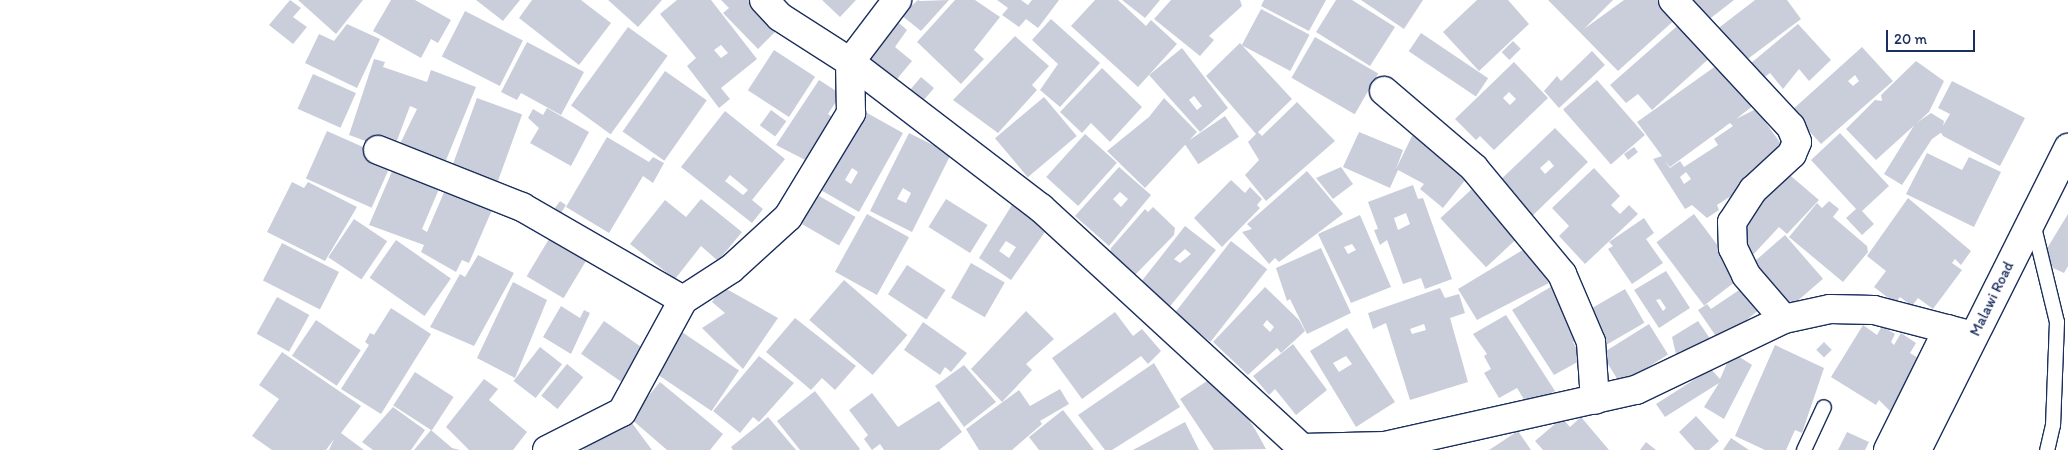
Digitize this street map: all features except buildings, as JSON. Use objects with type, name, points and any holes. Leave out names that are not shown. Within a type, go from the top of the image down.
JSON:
[{"type":"street","points":[[764,0],[780,17],[850,62],[1041,208],[1300,449],[1384,446],[1636,390],[1784,320],[1830,309],[1874,310],[1974,336]]},
{"type":"street","points":[[546,450],[622,412],[683,300],[731,269],[788,217],[851,113],[850,62],[897,0]]},
{"type":"street","points":[[1673,0],[1791,127],[1797,142],[1792,154],[1753,190],[1732,222],[1732,248],[1746,275],[1784,320]]},
{"type":"street","points":[[1384,91],[1474,168],[1562,274],[1583,313],[1591,342],[1595,400]]},
{"type":"street","name":"Malawi Road","points":[[1916,450],[2068,148]]},
{"type":"street","points":[[378,150],[522,207],[683,300]]},
{"type":"street","points":[[1888,450],[1948,329]]},
{"type":"lane","points":[[2032,218],[2057,322],[2053,425],[2047,450]]},
{"type":"lane","points":[[1804,450],[1824,407]]}]
